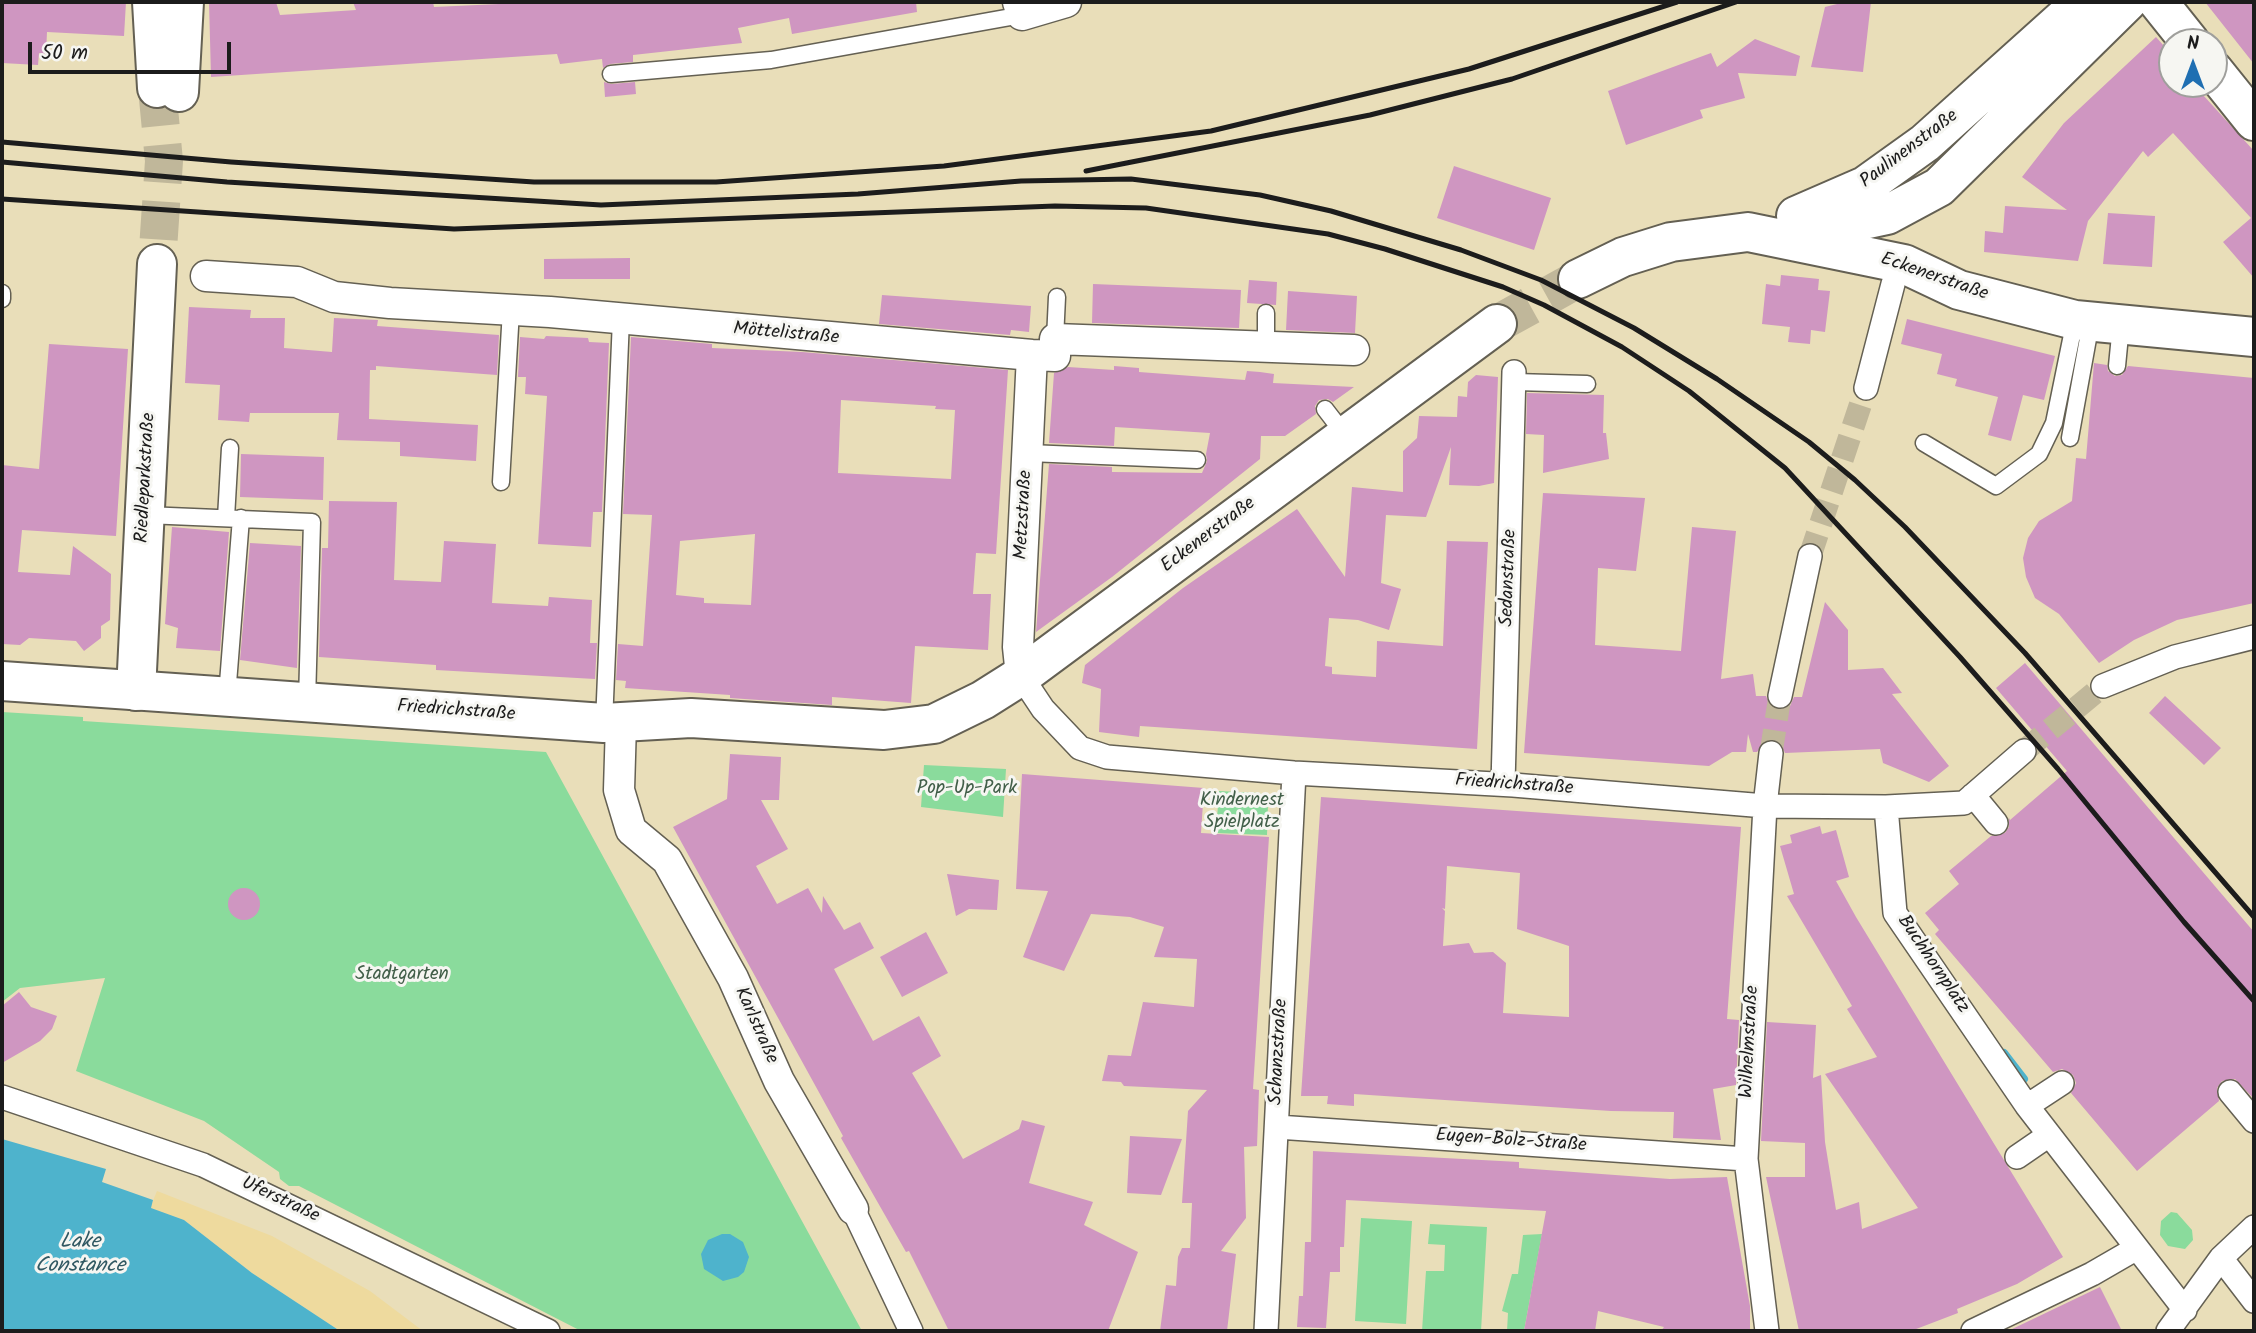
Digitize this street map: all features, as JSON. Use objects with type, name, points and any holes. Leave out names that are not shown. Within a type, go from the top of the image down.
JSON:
[{"type":"main road","points":[[152,2],[168,90],[184,2]]},
{"type":"main road","name":"Paulinenstraße","points":[[1748,232],[1811,211],[1865,187],[1925,143],[2082,2]]},
{"type":"main road","name":"Paulinenstraße","points":[[1748,232],[1817,230],[1886,215],[1940,187],[2127,2]]},
{"type":"main road","points":[[2158,2],[2179,28]]},
{"type":"main road","points":[[2228,88],[2254,121]]},
{"type":"main road","points":[[1899,274],[1886,215],[1887,201],[1925,143]]},
{"type":"main road","name":"Eckenerstraße","points":[[1578,279],[1623,257],[1671,242],[1748,232],[1959,290],[2096,322],[2254,337]]},
{"type":"main road","name":"Riedleparkstraße","points":[[136,691],[158,264]]},
{"type":"main road","name":"Eckenerstraße","points":[[911,728],[955,715],[1021,676],[1335,422],[1497,324]]},
{"type":"main road","name":"Friedrichstraße","points":[[2,681],[612,723],[691,718],[884,730],[911,728]]},
{"type":"street","points":[[1020,8],[1066,2]]},
{"type":"street","points":[[1866,388],[1899,274]]},
{"type":"street","name":"Möttelistraße","points":[[206,276],[297,282],[334,297],[378,302],[1047,347],[1354,350]]},
{"type":"street","name":"Metzstraße","points":[[1021,676],[1018,647],[1029,453],[1047,347]]},
{"type":"street","name":"Sedanstraße","points":[[1503,784],[1515,377]]},
{"type":"street","points":[[1780,696],[1810,556]]},
{"type":"street","points":[[2103,686],[2175,657],[2254,637]]},
{"type":"street","name":"Friedrichstraße","points":[[1021,676],[1043,709],[1080,748],[1107,757],[1294,773],[1503,784],[1765,806],[1886,807],[1964,803],[2024,751]]},
{"type":"street","name":"Karlstraße","points":[[612,723],[619,790],[631,830],[667,860],[733,978],[779,1081],[853,1209],[911,1331]]},
{"type":"street","name":"Wilhelmstraße","points":[[1767,1331],[1746,1159],[1765,806],[1771,753]]},
{"type":"street","name":"Schanzstraße","points":[[1266,1331],[1294,773]]},
{"type":"street","points":[[1973,795],[1996,823]]},
{"type":"street","name":"Buchhornplatz","points":[[1886,807],[1895,913],[2027,1106],[2185,1310]]},
{"type":"street","points":[[2027,1106],[2062,1083]]},
{"type":"street","points":[[2230,1092],[2254,1121]]},
{"type":"street","name":"Uferstraße","points":[[2,1097],[203,1165],[548,1331]]},
{"type":"street","name":"Eugen-Bolz-Straße","points":[[1277,1127],[1746,1159]]},
{"type":"street","points":[[2017,1157],[2049,1135]]},
{"type":"street","points":[[2168,1331],[2221,1258],[2254,1227]]},
{"type":"street","points":[[1973,1331],[2092,1274],[2137,1248]]},
{"type":"street","points":[[2221,1258],[2254,1301]]},
{"type":"lane","points":[[611,74],[771,60],[1020,8]]},
{"type":"lane","points":[[2,293],[2,299]]},
{"type":"lane","points":[[1057,297],[1047,347],[1129,351]]},
{"type":"lane","points":[[500,482],[511,310]]},
{"type":"lane","points":[[1266,313],[1266,348]]},
{"type":"lane","points":[[612,723],[621,319]]},
{"type":"lane","points":[[2096,322],[2117,366]]},
{"type":"lane","points":[[2070,438],[2096,322]]},
{"type":"lane","points":[[1924,443],[1996,486],[2039,454],[2096,322]]},
{"type":"lane","points":[[1515,377],[1587,384]]},
{"type":"lane","points":[[227,696],[234,518],[230,448]]},
{"type":"lane","points":[[1029,453],[1197,460]]},
{"type":"lane","points":[[146,515],[312,522],[307,701]]},
{"type":"green space","points":[[186,706],[563,734],[562,740],[188,715]]},
{"type":"green space","name":"Stadtgarten","points":[[2,712],[83,717],[83,721],[546,752],[862,1331],[581,1331],[299,1186],[289,1186],[280,1179],[279,1172],[204,1121],[76,1071],[105,978],[20,988],[2,1002]]},
{"type":"green space","name":"Pop-Up-Park","points":[[924,765],[1006,769],[1003,817],[921,807]]},
{"type":"green space","name":"Kindernest Spielplatz","points":[[1219,791],[1260,793],[1268,803],[1267,835],[1216,833]]},
{"type":"green space","points":[[2171,1212],[2177,1213],[2192,1230],[2193,1240],[2185,1249],[2168,1246],[2160,1235],[2161,1221]]},
{"type":"green space","points":[[1361,1218],[1412,1221],[1406,1324],[1355,1321]]},
{"type":"green space","points":[[1430,1224],[1487,1227],[1481,1331],[1422,1331],[1426,1271],[1444,1271],[1445,1245],[1428,1244]]},
{"type":"green space","points":[[1542,1234],[1524,1331],[1507,1331],[1508,1313],[1502,1311],[1512,1274],[1518,1274],[1523,1235]]},
{"type":"sand","points":[[157,1191],[272,1236],[370,1291],[423,1331],[340,1331],[252,1273],[184,1220],[150,1208]]},
{"type":"water","name":"Lake Constance","points":[[2,1139],[106,1169],[102,1182],[153,1200],[151,1208],[184,1220],[252,1273],[340,1331],[2,1331]]},
{"type":"water","points":[[722,1234],[730,1234],[743,1242],[749,1257],[744,1272],[738,1277],[723,1281],[704,1269],[701,1254],[708,1240]]},
{"type":"building","points":[[2,2],[126,2],[124,36],[47,32],[46,54],[39,53],[38,65],[2,63]]},
{"type":"building","points":[[209,2],[276,2],[280,15],[356,10],[353,2],[433,2],[434,7],[542,2],[916,2],[917,12],[792,34],[789,18],[738,28],[742,43],[633,55],[633,62],[610,64],[603,68],[602,59],[560,64],[557,54],[211,77]]},
{"type":"building","points":[[1845,2],[1871,2],[1863,72],[1811,67],[1825,7]]},
{"type":"building","points":[[2205,2],[2254,2],[2254,64],[2228,28]]},
{"type":"building","points":[[2156,37],[2158,98],[2206,98],[2254,151],[2254,278],[2223,242],[2251,218],[2173,133],[2148,157],[2143,151],[2088,221],[2078,261],[1984,252],[1985,231],[2003,233],[2005,206],[2067,210],[2022,177],[2064,123]]},
{"type":"building","points":[[1755,39],[1800,56],[1796,76],[1738,73],[1745,98],[1700,110],[1703,118],[1626,145],[1608,91],[1711,53],[1717,67]]},
{"type":"building","points":[[604,82],[635,82],[636,94],[605,97]]},
{"type":"building","points":[[1454,166],[1551,198],[1534,250],[1437,218]]},
{"type":"building","points":[[2108,213],[2155,216],[2152,267],[2103,264]]},
{"type":"building","points":[[630,258],[630,279],[544,279],[544,259]]},
{"type":"building","points":[[1781,275],[1819,279],[1818,290],[1830,291],[1825,332],[1811,330],[1810,344],[1788,342],[1790,327],[1762,324],[1766,284],[1780,286]]},
{"type":"building","points":[[1249,280],[1277,282],[1276,305],[1247,303]]},
{"type":"building","points":[[1093,284],[1241,290],[1239,328],[1092,323]]},
{"type":"building","points":[[1288,291],[1357,296],[1355,333],[1286,330]]},
{"type":"building","points":[[882,295],[1031,306],[1029,332],[1011,330],[1010,335],[879,324]]},
{"type":"building","points":[[189,307],[251,310],[250,318],[285,318],[284,348],[332,352],[334,318],[378,320],[377,326],[499,335],[497,375],[376,366],[376,370],[370,370],[369,419],[478,425],[476,461],[400,456],[400,442],[337,440],[339,413],[250,413],[249,422],[218,420],[220,385],[185,383]]},
{"type":"building","points":[[1907,319],[2055,356],[2044,400],[2023,395],[2011,441],[1988,435],[1998,397],[1955,386],[1957,379],[1937,374],[1942,354],[1901,344]]},
{"type":"building","points":[[546,336],[588,338],[589,342],[609,343],[602,512],[593,512],[591,547],[538,544],[547,396],[525,394],[526,377],[518,377],[520,337],[544,339]]},
{"type":"building","points":[[631,337],[712,344],[712,348],[802,352],[1008,370],[996,554],[976,553],[973,594],[991,594],[988,650],[915,646],[911,703],[832,697],[832,705],[625,688],[626,681],[616,680],[618,644],[643,646],[652,515],[623,514]],"holes":[[[841,400],[936,406],[935,409],[955,410],[951,479],[838,473]],[[755,534],[751,605],[704,603],[704,598],[676,595],[680,541]]]},
{"type":"building","points":[[49,344],[128,349],[116,536],[22,530],[18,572],[70,575],[73,546],[111,574],[110,620],[101,626],[101,638],[84,651],[76,641],[29,638],[20,645],[2,644],[2,465],[39,469]]},
{"type":"building","points":[[2094,363],[2107,365],[2108,371],[2115,376],[2122,375],[2128,366],[2254,378],[2254,603],[2177,620],[2134,640],[2099,663],[2059,614],[2035,598],[2026,577],[2023,558],[2028,538],[2039,521],[2072,501],[2076,458],[2086,459]]},
{"type":"building","points":[[1114,366],[1139,368],[1139,372],[1245,380],[1247,371],[1260,372],[1274,374],[1273,383],[1354,387],[1333,402],[1328,399],[1319,400],[1315,406],[1316,414],[1285,436],[1261,436],[1260,459],[1112,577],[1036,632],[1049,464],[1112,467],[1112,472],[1202,473],[1207,461],[1210,433],[1115,427],[1114,446],[1049,443],[1054,373],[1068,367],[1114,370]]},
{"type":"building","points":[[1476,375],[1498,377],[1494,483],[1479,486],[1449,485],[1451,447],[1426,517],[1386,515],[1381,583],[1401,589],[1389,630],[1358,620],[1329,618],[1325,666],[1332,667],[1332,674],[1376,677],[1377,641],[1443,646],[1447,541],[1488,542],[1477,749],[1140,726],[1139,737],[1099,732],[1101,689],[1082,683],[1085,665],[1183,588],[1297,509],[1345,577],[1352,487],[1403,492],[1403,451],[1417,438],[1419,416],[1457,417],[1458,396],[1467,397],[1468,382]]},
{"type":"building","points":[[1527,393],[1604,395],[1603,433],[1606,433],[1609,459],[1543,473],[1544,435],[1526,434]]},
{"type":"building","points":[[241,454],[324,457],[323,500],[240,497]]},
{"type":"building","points":[[1543,493],[1645,498],[1636,571],[1598,568],[1595,645],[1681,651],[1692,527],[1736,531],[1721,679],[1753,674],[1756,696],[1766,696],[1770,706],[1776,709],[1790,706],[1794,697],[1802,697],[1825,602],[1848,630],[1848,670],[1883,668],[1902,693],[1892,694],[1949,766],[1929,782],[1883,763],[1880,749],[1785,753],[1780,742],[1772,739],[1765,741],[1757,752],[1753,752],[1748,734],[1746,752],[1732,752],[1709,766],[1524,753]]},
{"type":"building","points":[[329,501],[397,502],[394,580],[441,582],[444,541],[496,544],[492,603],[548,606],[549,597],[592,600],[590,643],[597,643],[595,679],[436,670],[436,665],[319,657],[322,548],[328,548]]},
{"type":"building","points":[[172,527],[229,532],[220,651],[176,648],[178,628],[165,624]]},
{"type":"building","points":[[250,543],[301,546],[297,668],[240,660]]},
{"type":"building","points":[[2025,663],[2254,932],[2254,1099],[2235,1079],[2222,1081],[2217,1088],[2219,1101],[2137,1171],[2071,1093],[2076,1083],[2073,1075],[2062,1069],[2053,1072],[1935,934],[1939,930],[1925,913],[1959,884],[1949,871],[1991,836],[2005,833],[2009,827],[2009,818],[2010,820],[2067,771],[1996,688]]},
{"type":"building","points":[[2165,696],[2221,748],[2204,765],[2149,713]]},
{"type":"building","points":[[730,754],[781,757],[779,800],[761,800],[788,849],[756,866],[777,904],[808,888],[822,913],[823,896],[844,930],[860,922],[874,948],[834,969],[873,1041],[919,1016],[941,1056],[912,1073],[963,1159],[1019,1129],[1022,1120],[1045,1126],[1029,1183],[1093,1202],[1084,1225],[1138,1252],[1108,1331],[949,1331],[909,1251],[906,1252],[841,1138],[843,1136],[673,827],[727,799]]},
{"type":"building","points":[[1022,774],[1204,788],[1201,833],[1269,837],[1253,1089],[1259,1090],[1257,1146],[1244,1147],[1246,1218],[1221,1251],[1236,1254],[1227,1331],[1160,1331],[1166,1285],[1176,1286],[1178,1257],[1182,1248],[1190,1248],[1192,1203],[1182,1203],[1188,1111],[1207,1090],[1124,1086],[1121,1082],[1102,1081],[1108,1055],[1131,1056],[1143,1002],[1194,1007],[1197,959],[1154,957],[1164,927],[1130,917],[1091,914],[1064,971],[1023,957],[1048,891],[1016,889]]},
{"type":"building","points":[[1321,797],[1741,827],[1727,1019],[1739,1020],[1736,1085],[1713,1089],[1721,1140],[1673,1138],[1674,1112],[1611,1111],[1354,1094],[1354,1106],[1327,1104],[1328,1096],[1301,1096]],"holes":[[[1447,866],[1520,873],[1517,929],[1569,946],[1569,1017],[1503,1013],[1506,963],[1493,952],[1474,953],[1469,943],[1443,946],[1445,911],[1442,908],[1445,909]]]},
{"type":"building","points":[[1820,826],[1822,834],[1836,830],[1849,877],[1836,881],[1856,917],[2063,1257],[2017,1284],[1957,1309],[1958,1313],[1911,1331],[1799,1331],[1766,1177],[1805,1177],[1805,1143],[1761,1141],[1767,1022],[1816,1025],[1813,1078],[1821,1075],[1825,1142],[1836,1210],[1859,1202],[1862,1229],[1918,1208],[1825,1074],[1877,1057],[1847,1009],[1852,1006],[1787,896],[1794,894],[1780,846],[1792,843],[1790,835]]},
{"type":"building","points":[[947,874],[999,880],[997,910],[969,909],[956,916]]},
{"type":"building","points":[[244,888],[255,893],[260,904],[255,915],[244,920],[233,915],[228,904],[233,893]]},
{"type":"building","points":[[926,932],[948,973],[902,997],[880,957]]},
{"type":"building","points":[[19,992],[31,1007],[57,1016],[52,1029],[40,1041],[2,1063],[2,1006]]},
{"type":"building","points":[[1130,1136],[1182,1139],[1161,1195],[1127,1193]]},
{"type":"building","points":[[1313,1151],[1519,1162],[1519,1168],[1670,1179],[1727,1177],[1750,1306],[1750,1331],[1661,1331],[1664,1327],[1598,1311],[1595,1331],[1524,1331],[1546,1211],[1346,1200],[1344,1247],[1340,1247],[1340,1272],[1330,1272],[1326,1328],[1297,1327],[1299,1296],[1303,1296],[1305,1242],[1311,1242]]},
{"type":"building","points":[[2100,1287],[2122,1331],[2008,1331]]},
{"type":"waterway","points":[[2004,1053],[2024,1079]]},
{"type":"tunnel","points":[[157,88],[164,161],[157,264]]},
{"type":"tunnel","points":[[1497,324],[1578,279]]},
{"type":"tunnel","points":[[1810,556],[1866,388]]},
{"type":"tunnel","points":[[2024,751],[2103,686]]},
{"type":"tunnel","points":[[1771,753],[1780,696]]},
{"type":"railway","points":[[2,142],[231,162],[534,182],[716,182],[944,166],[1211,131],[1469,69],[1677,2]]},
{"type":"railway","points":[[1086,171],[1370,115],[1512,79],[1736,2]]},
{"type":"railway","points":[[2,162],[227,182],[601,205],[858,194],[1021,181],[1131,179],[1260,195],[1331,211],[1461,250],[1541,280],[1634,328],[1717,379],[1809,442],[1855,480],[1905,527],[2025,653],[2254,917]]},
{"type":"railway","points":[[2,199],[454,229],[1055,206],[1146,208],[1328,234],[1385,249],[1503,287],[1544,305],[1622,347],[1689,391],[1785,468],[1960,657],[2254,1001]]}]
